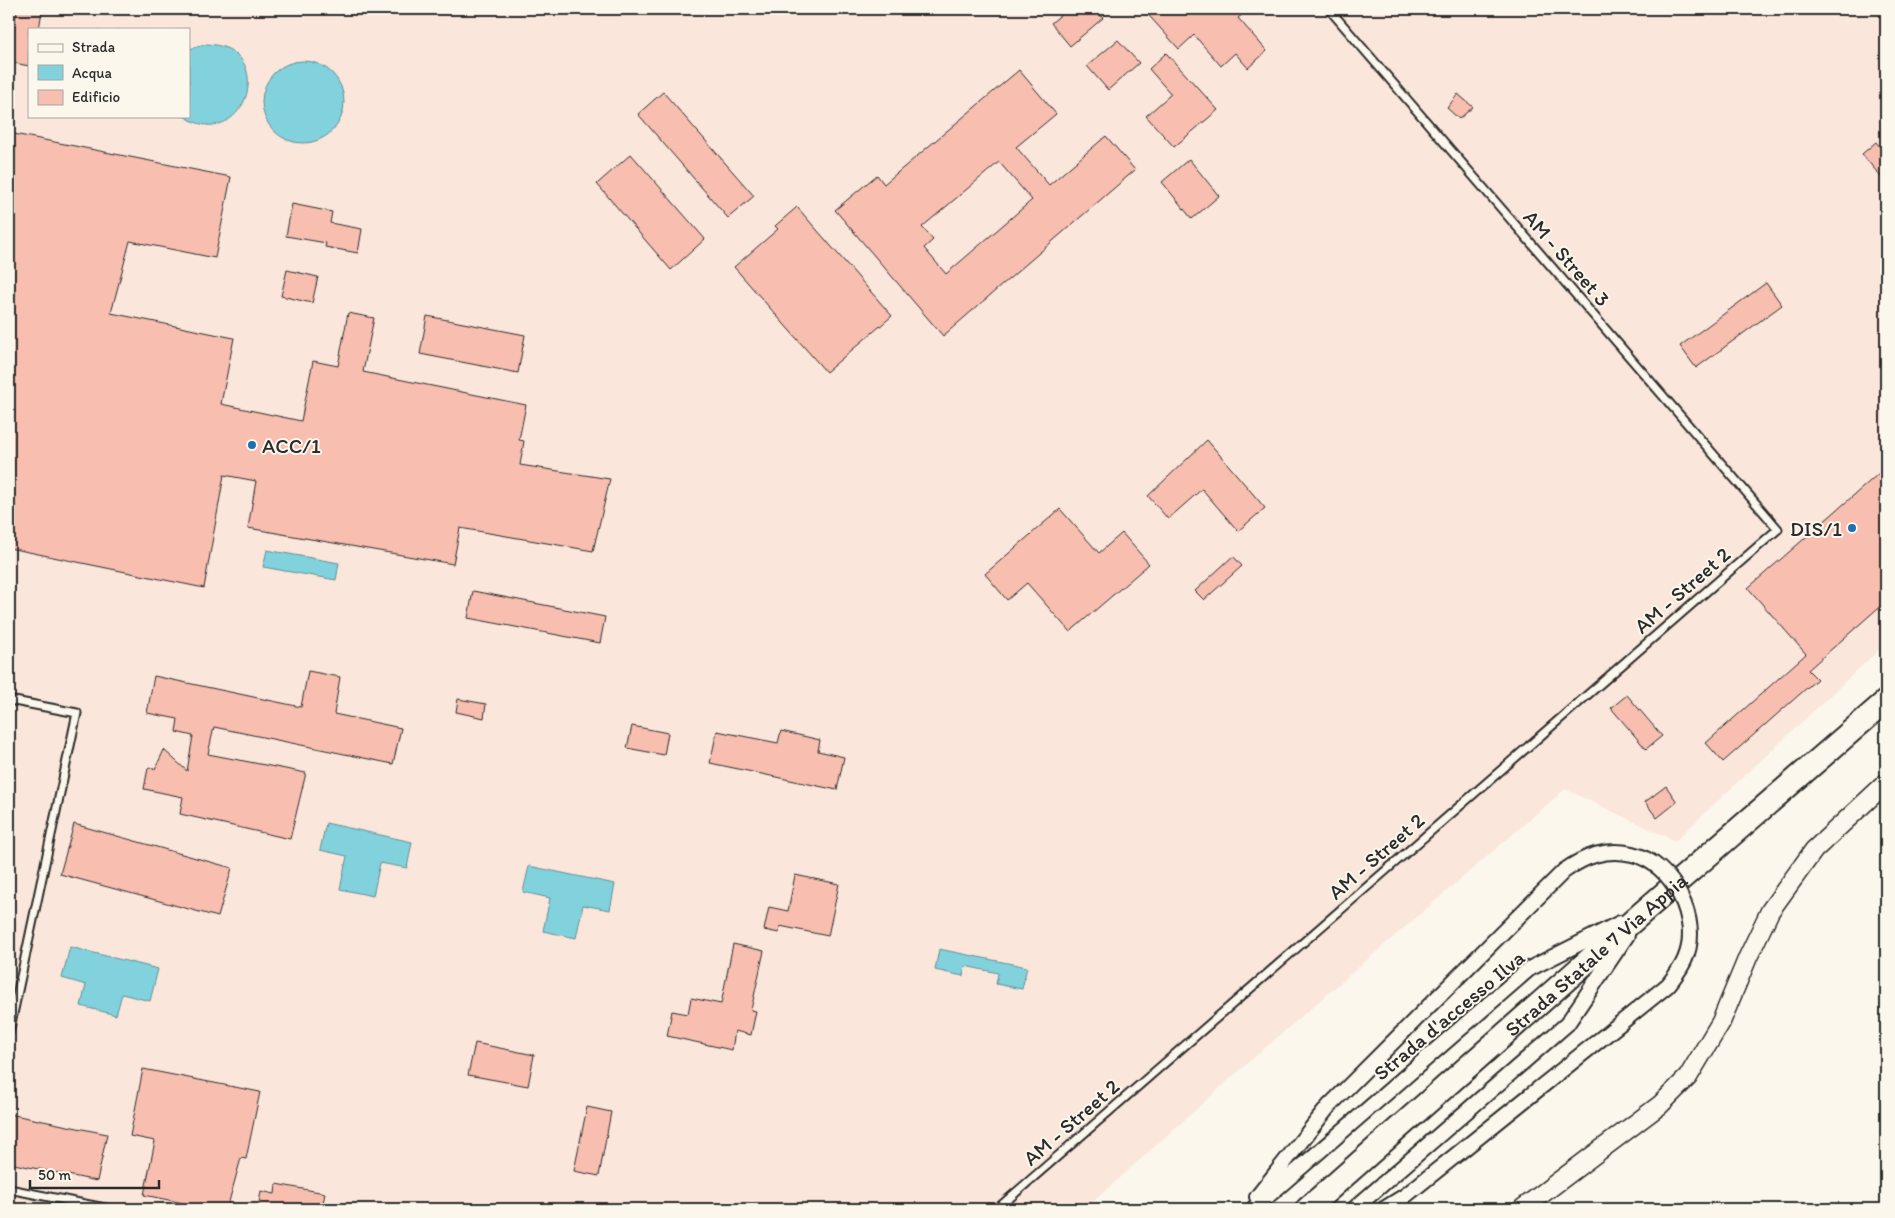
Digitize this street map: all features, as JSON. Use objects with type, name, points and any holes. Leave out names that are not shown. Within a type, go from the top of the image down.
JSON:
[{"type":"main road","name":"Strada Statale 7 Via Appia","points":[[1307,1209],[1643,912],[1886,701]]},
{"type":"street","points":[[1522,1209],[1660,1105],[1688,1077],[1721,1022],[1748,956],[1770,911],[1814,850],[1886,784]]},
{"type":"street","points":[[1248,1209],[1329,1106],[1564,871],[1596,854],[1620,852],[1644,858],[1665,874],[1683,900],[1690,926],[1690,943],[1685,959],[1668,985],[1406,1196],[1384,1209]]},
{"type":"street","name":"Strada d'accesso Ilva","points":[[1253,1209],[1529,970],[1643,912]]},
{"type":"street","points":[[1354,1209],[1567,1024],[1643,912]]},
{"type":"lane","name":"AM - Street 3","points":[[1329,9],[1778,529]]},
{"type":"lane","name":"AM - Street 2","points":[[997,1209],[1778,529]]},
{"type":"lane","points":[[9,700],[77,712],[9,1033]]},
{"type":"lane","points":[[9,1189],[110,1209]]},
{"type":"shaded area","points":[[9,9],[1886,9],[1886,643],[1675,841],[1565,789],[1251,1060],[1085,1209],[9,1209]]},
{"type":"water","points":[[207,44],[230,50],[243,63],[248,79],[246,97],[237,112],[223,123],[205,125],[189,118],[190,49]]},
{"type":"water","points":[[303,61],[319,64],[332,73],[341,86],[344,102],[341,118],[332,131],[319,140],[303,143],[287,140],[274,131],[265,118],[262,102],[265,86],[274,73],[287,64]]},
{"type":"water","points":[[267,550],[339,563],[336,580],[263,567]]},
{"type":"water","points":[[326,823],[412,842],[407,868],[380,863],[373,896],[340,889],[347,856],[320,850]]},
{"type":"water","points":[[529,866],[615,884],[610,910],[583,905],[576,938],[543,931],[550,898],[523,892]]},
{"type":"water","points":[[70,947],[158,969],[150,1001],[122,994],[116,1015],[81,1006],[86,985],[62,978]]},
{"type":"water","points":[[939,949],[1027,967],[1022,989],[996,984],[998,973],[965,966],[963,976],[935,970]]},
{"type":"building","points":[[17,9],[42,11],[39,28],[28,28],[28,66],[9,62],[9,51]]},
{"type":"building","points":[[1068,9],[1094,9],[1103,18],[1070,46],[1051,23]]},
{"type":"building","points":[[1143,9],[1249,9],[1238,18],[1267,51],[1248,68],[1235,53],[1221,66],[1194,35],[1179,49]]},
{"type":"building","points":[[1118,40],[1139,63],[1108,90],[1087,66]]},
{"type":"building","points":[[1166,53],[1218,110],[1174,147],[1146,116],[1171,94],[1149,69]]},
{"type":"building","points":[[1019,70],[1056,114],[1016,147],[1049,185],[1106,136],[1135,170],[943,336],[835,210],[877,175],[884,184]],"holes":[[[999,162],[1032,200],[946,274],[924,248],[933,240],[922,227]]]},
{"type":"building","points":[[663,92],[754,196],[728,218],[638,114]]},
{"type":"building","points":[[1458,94],[1473,107],[1459,119],[1447,108]]},
{"type":"building","name":"ACC/1","points":[[9,133],[231,177],[215,258],[130,241],[111,313],[234,338],[221,404],[301,421],[313,361],[338,366],[348,313],[374,318],[363,372],[526,405],[519,440],[524,441],[520,465],[610,479],[593,551],[460,528],[453,564],[248,528],[256,481],[224,475],[204,588],[9,548]]},
{"type":"building","points":[[1876,142],[1886,154],[1886,183],[1862,154]]},
{"type":"building","points":[[631,154],[705,239],[671,270],[597,184]]},
{"type":"building","points":[[1189,159],[1219,196],[1192,219],[1162,182]]},
{"type":"building","points":[[292,204],[332,212],[330,223],[362,229],[358,253],[325,247],[326,243],[286,236]]},
{"type":"building","points":[[797,207],[892,316],[826,372],[734,267],[778,229],[775,226]]},
{"type":"building","points":[[287,270],[318,277],[312,303],[281,296]]},
{"type":"building","points":[[1766,283],[1782,305],[1696,368],[1680,346]]},
{"type":"building","points":[[427,316],[525,335],[518,373],[420,354]]},
{"type":"building","points":[[1207,440],[1265,508],[1238,531],[1202,489],[1168,519],[1148,496]]},
{"type":"building","name":"DIS/1","points":[[1886,467],[1886,601],[1808,670],[1817,679],[1723,762],[1706,743],[1806,654],[1748,588]]},
{"type":"building","points":[[1060,509],[1099,553],[1122,533],[1149,564],[1070,632],[1027,583],[1007,600],[985,574]]},
{"type":"building","points":[[1233,556],[1242,566],[1204,600],[1195,591]]},
{"type":"building","points":[[473,591],[605,617],[600,643],[468,618]]},
{"type":"building","points":[[308,671],[340,677],[334,714],[401,728],[393,764],[214,727],[208,754],[306,773],[290,839],[180,814],[183,797],[144,789],[148,768],[155,769],[164,750],[187,771],[193,736],[176,732],[178,719],[147,713],[154,676],[301,707]]},
{"type":"building","points":[[1627,695],[1662,736],[1646,749],[1611,708]]},
{"type":"building","points":[[458,699],[486,704],[484,718],[456,712]]},
{"type":"building","points":[[632,726],[668,733],[664,755],[627,748]]},
{"type":"building","points":[[717,731],[778,743],[781,731],[820,740],[818,751],[844,757],[837,790],[710,763]]},
{"type":"building","points":[[1666,786],[1677,802],[1657,818],[1645,802]]},
{"type":"building","points":[[74,824],[232,868],[218,917],[60,874]]},
{"type":"building","points":[[795,875],[839,884],[828,936],[780,926],[779,933],[764,930],[769,907],[788,911]]},
{"type":"building","points":[[733,944],[764,951],[751,1010],[756,1011],[751,1035],[735,1031],[732,1050],[667,1036],[672,1011],[688,1014],[691,998],[721,1004]]},
{"type":"building","points":[[475,1043],[534,1055],[528,1086],[468,1075]]},
{"type":"building","points":[[143,1069],[260,1092],[246,1159],[241,1158],[227,1209],[213,1209],[144,1195],[155,1141],[130,1136]]},
{"type":"building","points":[[587,1107],[611,1112],[599,1176],[574,1171]]},
{"type":"building","points":[[9,1114],[107,1134],[97,1181],[9,1163]]},
{"type":"building","points":[[276,1184],[325,1193],[322,1209],[258,1209],[261,1191],[275,1194]]},
{"type":"place","name":"ACC/1","points":[[252,445]]},
{"type":"place","name":"DIS/1","points":[[1852,528]]}]
